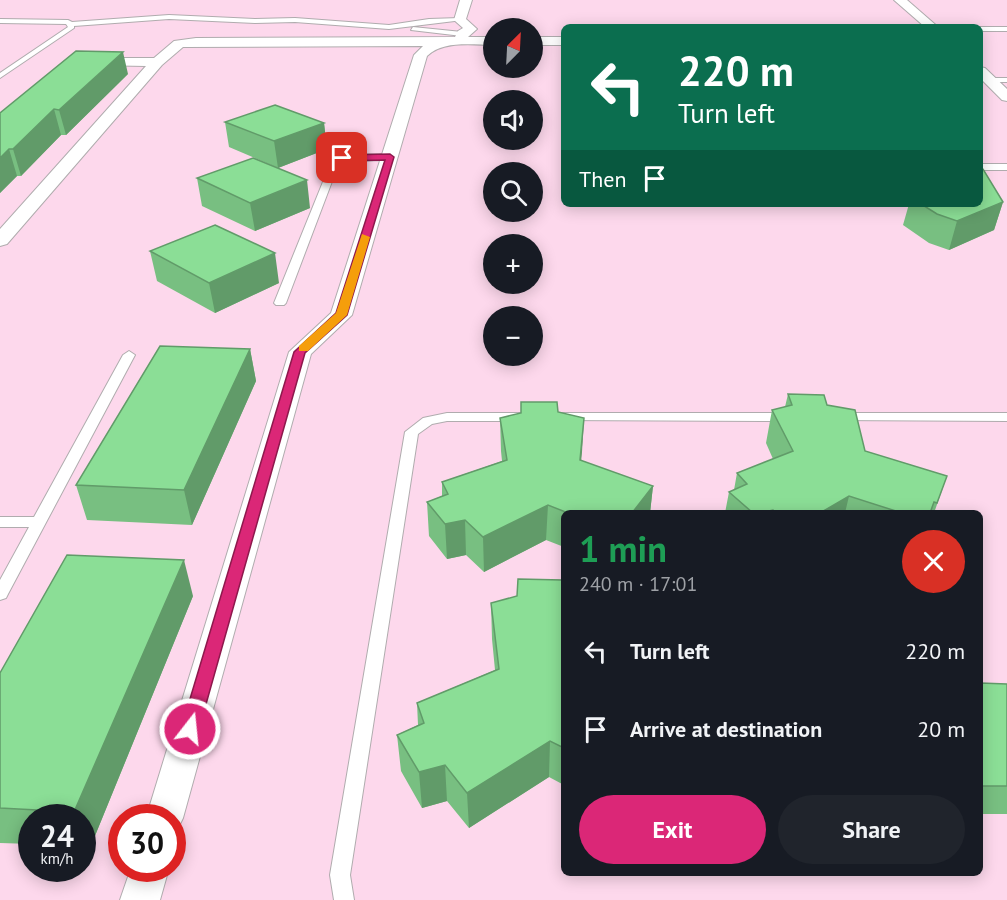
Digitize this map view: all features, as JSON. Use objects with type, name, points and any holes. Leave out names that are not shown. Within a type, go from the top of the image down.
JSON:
[{"type":"street","points":[[461,32],[466,0]]},
{"type":"street","points":[[900,0],[928,24]]},
{"type":"street","points":[[168,804],[300,352],[341,315],[421,55],[432,46],[461,32]]},
{"type":"street","points":[[0,240],[158,62],[178,44],[461,32],[483,38]]},
{"type":"street","points":[[543,41],[561,41]]},
{"type":"street","points":[[74,62],[158,62]]},
{"type":"street","points":[[985,75],[1007,97]]},
{"type":"street","points":[[140,900],[146,882]]},
{"type":"lane","points":[[19,22],[52,20],[72,24],[169,17],[255,21],[295,20],[461,32]]},
{"type":"lane","points":[[0,21],[61,27],[52,39]]},
{"type":"lane","points":[[389,27],[429,21],[461,32]]},
{"type":"lane","points":[[0,76],[72,27],[72,24]]},
{"type":"lane","points":[[983,29],[1007,29]]},
{"type":"lane","points":[[985,75],[1007,80]]},
{"type":"lane","points":[[280,303],[335,162],[342,158],[390,157]]},
{"type":"lane","points":[[983,167],[1007,167]]},
{"type":"lane","points":[[0,594],[7,569],[39,522],[129,355]]},
{"type":"lane","points":[[344,900],[340,875],[412,432],[428,421],[447,417],[805,417]]},
{"type":"lane","points":[[828,417],[1007,417]]},
{"type":"lane","points":[[0,522],[39,522]]},
{"type":"shaded area","points":[[0,0],[1007,0],[1007,900],[0,900]]},
{"type":"building","points":[[76,51],[123,52],[59,110],[54,109],[13,149],[9,149],[0,158],[0,113]]},
{"type":"building","points":[[275,105],[324,123],[274,141],[225,122]]},
{"type":"building","points":[[253,158],[307,180],[250,203],[197,178]]},
{"type":"building","points":[[983,169],[1003,202],[957,221],[937,214],[926,207],[983,207]]},
{"type":"building","points":[[215,225],[275,253],[209,283],[150,251]]},
{"type":"building","points":[[160,346],[250,349],[184,490],[76,485]]},
{"type":"building","points":[[788,394],[824,395],[827,405],[855,410],[865,451],[947,476],[937,503],[934,502],[931,510],[893,510],[849,496],[825,510],[750,510],[729,492],[747,484],[737,473],[793,451],[772,410],[792,405]]},
{"type":"building","points":[[521,402],[557,402],[558,412],[584,418],[580,460],[653,486],[634,510],[561,510],[548,505],[483,537],[465,520],[445,524],[427,502],[448,494],[442,482],[507,460],[500,418],[521,413]]},
{"type":"building","points":[[67,555],[184,560],[77,804],[18,804],[18,809],[0,808],[0,673]]},
{"type":"building","points":[[518,579],[561,580],[561,746],[550,741],[467,793],[445,765],[419,772],[397,735],[424,723],[417,703],[499,669],[491,603],[517,596]]},
{"type":"building","points":[[983,683],[1007,684],[1007,786],[983,786]]},
{"type":"slow traffic","points":[[304,348],[341,315],[365,237]]},
{"type":"route","points":[[190,729],[300,352],[341,315],[390,157],[342,158]]}]
